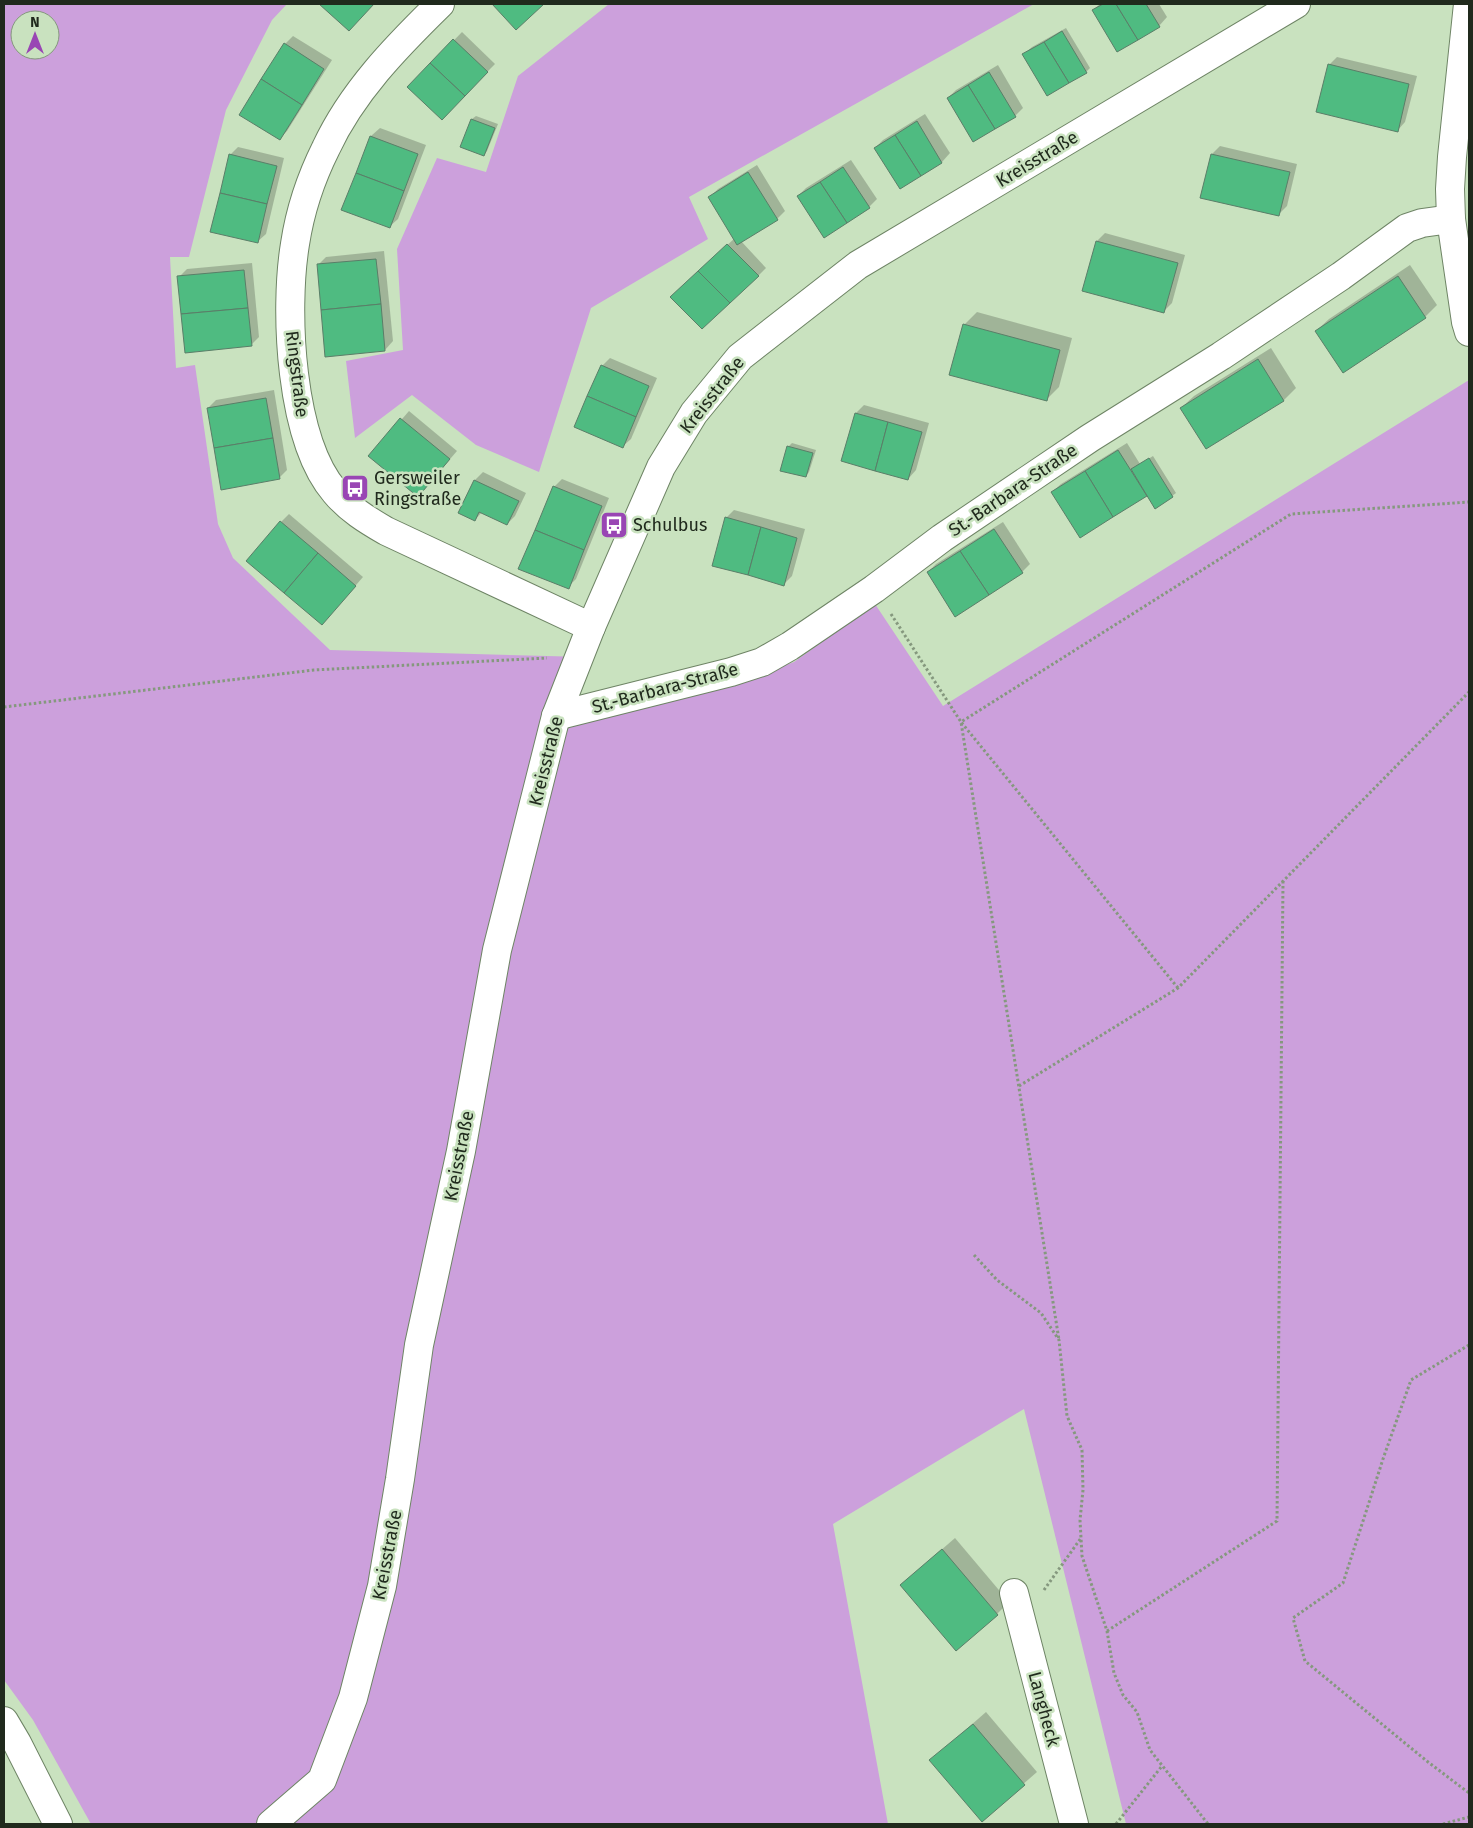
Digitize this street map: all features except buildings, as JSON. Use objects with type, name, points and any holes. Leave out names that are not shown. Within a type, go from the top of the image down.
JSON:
[{"type":"street","name":"Ringstraße","points":[[440,4],[391,52],[346,110],[326,147],[304,203],[294,245],[290,338],[296,389],[305,433],[318,467],[334,492],[361,516],[386,531],[591,627]]},
{"type":"street","name":"Kreisstraße","points":[[271,1824],[322,1780],[353,1698],[382,1586],[400,1479],[419,1345],[461,1151],[497,950],[556,716],[591,627],[661,467],[694,413],[740,357],[858,265],[1296,4]]},
{"type":"street","points":[[1468,4],[1452,157],[1451,219],[1469,332]]},
{"type":"street","name":"St.-Barbara-Straße","points":[[556,716],[731,672],[762,662],[790,646],[874,589],[951,532],[1090,438],[1221,356],[1341,276],[1407,228],[1422,223],[1451,219]]},
{"type":"street","name":"Langheck","points":[[1014,1593],[1074,1824]]},
{"type":"street","points":[[4,1721],[18,1742],[58,1824]]},
{"type":"path","points":[[961,722],[1290,514],[1469,502]]},
{"type":"path","points":[[874,589],[961,722],[1178,988]]},
{"type":"path","points":[[4,708],[314,670],[580,656]]},
{"type":"path","points":[[1019,1086],[1178,988],[1469,692]]},
{"type":"path","points":[[961,722],[1059,1340],[1067,1416],[1082,1450],[1083,1490],[1080,1520],[1082,1556],[1106,1631],[1114,1673],[1123,1694],[1137,1712],[1150,1750],[1208,1824]]},
{"type":"path","points":[[1106,1631],[1277,1521],[1283,881]]},
{"type":"path","points":[[974,1255],[997,1280],[1041,1313],[1059,1340]]},
{"type":"path","points":[[1469,1345],[1411,1380],[1343,1583],[1293,1618],[1305,1661],[1428,1762],[1469,1793]]},
{"type":"path","points":[[1021,1621],[1081,1538]]},
{"type":"path","points":[[1116,1824],[1162,1766]]},
{"type":"path","points":[[1443,1824],[1469,1817]]},
{"type":"shaded area","points":[[4,4],[287,4],[272,20],[226,110],[189,257],[170,257],[176,368],[195,365],[218,524],[233,558],[330,650],[585,657],[562,728],[759,675],[794,662],[875,604],[943,706],[1469,380],[1469,1824],[1126,1824],[1024,1409],[833,1524],[888,1824],[91,1824],[33,1720],[4,1680]]},
{"type":"shaded area","points":[[609,4],[1034,4],[689,197],[708,239],[591,308],[539,472],[476,445],[412,395],[355,438],[346,361],[403,350],[397,249],[437,158],[486,172],[518,76]]},
{"type":"place","name":"Gersweiler Ringstraße","points":[[355,488]]},
{"type":"place","name":"Schulbus","points":[[614,525]]}]
